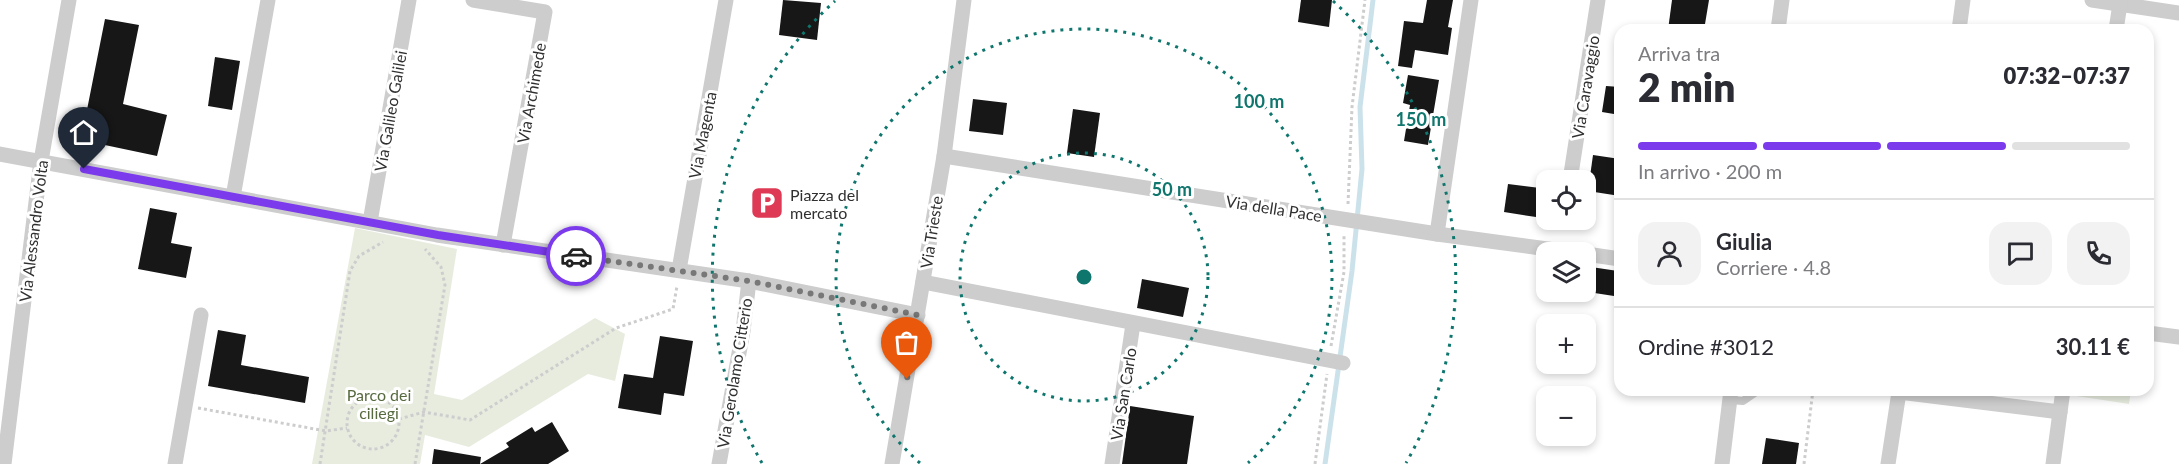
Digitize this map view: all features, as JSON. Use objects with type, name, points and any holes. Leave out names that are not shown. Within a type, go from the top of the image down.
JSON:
[{"type":"street","name":"Via Alessandro Volta","points":[[4,464],[41,161],[69,0]]},
{"type":"street","points":[[233,197],[268,0]]},
{"type":"street","name":"Via Galileo Galilei","points":[[370,222],[409,0]]},
{"type":"street","name":"Via Archimede","points":[[473,0],[545,12],[503,245]]},
{"type":"street","name":"Via Magenta","points":[[678,270],[726,0]]},
{"type":"street","name":"Via Trieste","points":[[892,464],[944,156],[964,0]]},
{"type":"street","points":[[1437,234],[1471,0]]},
{"type":"street","name":"Via Caravaggio","points":[[1572,170],[1598,0]]},
{"type":"street","points":[[1779,24],[1782,0]]},
{"type":"street","points":[[1960,24],[1963,0]]},
{"type":"street","points":[[2092,0],[2179,13]]},
{"type":"street","points":[[2117,24],[2120,4]]},
{"type":"street","points":[[0,154],[503,245],[749,281],[918,315]]},
{"type":"street","name":"Via della Pace","points":[[944,156],[1437,234],[1536,247]]},
{"type":"street","points":[[1596,255],[1614,258]]},
{"type":"street","name":"Via Gerolamo Citterio","points":[[719,464],[743,331],[749,281]]},
{"type":"street","points":[[923,282],[1338,362]]},
{"type":"street","points":[[175,464],[201,315]]},
{"type":"street","name":"Via San Carlo","points":[[1112,464],[1133,324]]},
{"type":"street","points":[[2154,334],[2179,338]]},
{"type":"street","points":[[1722,464],[1730,396]]},
{"type":"street","points":[[1888,464],[1898,396]]},
{"type":"street","points":[[1931,396],[2060,412]]},
{"type":"street","points":[[2053,464],[2062,396]]},
{"type":"lane","points":[[1732,396],[1743,401],[1750,396]]},
{"type":"path","points":[[320,464],[327,431],[350,271],[359,256],[384,242]]},
{"type":"path","points":[[415,464],[445,285],[441,267],[420,245]]},
{"type":"path","points":[[399,419],[424,412],[470,420],[616,328],[674,309],[678,270]]},
{"type":"path","points":[[372,396],[390,402],[399,419],[396,436],[384,447],[374,449],[357,444],[347,428],[350,410],[363,398],[372,396]]},
{"type":"path","points":[[1804,464],[1812,396]]},
{"type":"path","points":[[185,406],[327,431],[347,428]]},
{"type":"green space","name":"Parco dei ciliegi","points":[[355,228],[457,249],[434,394],[462,400],[595,318],[625,334],[615,381],[588,374],[469,447],[425,435],[420,464],[312,464]]},
{"type":"green space","points":[[2077,396],[2130,396],[2129,404]]},
{"type":"building","points":[[783,0],[821,3],[817,40],[779,35]]},
{"type":"building","points":[[1301,0],[1332,0],[1329,27],[1298,22]]},
{"type":"building","points":[[1427,0],[1453,0],[1448,27],[1452,28],[1448,55],[1415,50],[1412,68],[1398,66],[1404,21],[1423,23]]},
{"type":"building","points":[[1672,0],[1709,0],[1705,24],[1669,24]]},
{"type":"building","points":[[105,19],[139,25],[123,104],[167,115],[157,156],[81,140]]},
{"type":"building","points":[[215,57],[240,61],[232,110],[208,106]]},
{"type":"building","points":[[1408,75],[1439,80],[1428,145],[1404,141],[1410,105],[1403,103]]},
{"type":"building","points":[[1606,86],[1614,87],[1614,114],[1602,112]]},
{"type":"building","points":[[973,99],[1007,103],[1003,135],[969,131]]},
{"type":"building","points":[[1073,109],[1100,113],[1094,157],[1067,153]]},
{"type":"building","points":[[1593,155],[1614,158],[1614,195],[1596,192],[1596,170],[1591,170]]},
{"type":"building","points":[[1508,184],[1536,188],[1536,217],[1504,212]]},
{"type":"building","points":[[150,208],[177,213],[171,243],[192,247],[186,278],[138,269]]},
{"type":"building","points":[[1596,268],[1614,270],[1614,296],[1596,293]]},
{"type":"building","points":[[1142,279],[1189,288],[1183,317],[1137,308]]},
{"type":"building","points":[[218,330],[246,335],[241,365],[309,377],[305,403],[208,386]]},
{"type":"building","points":[[660,336],[693,341],[684,396],[664,393],[661,415],[618,408],[624,374],[653,378]]},
{"type":"building","points":[[1130,406],[1194,416],[1187,464],[1122,464]]},
{"type":"building","points":[[552,422],[569,451],[548,464],[480,464],[509,447],[506,443],[532,427],[535,432]]},
{"type":"building","points":[[1766,438],[1799,443],[1796,464],[1762,464]]},
{"type":"building","points":[[434,449],[481,457],[480,464],[432,464]]},
{"type":"waterway","points":[[1325,464],[1352,271],[1362,169],[1360,107],[1373,0]]},
{"type":"way so far","points":[[576,256],[749,281],[918,315],[907,379]]},
{"type":"place","name":"Piazza del mercato","points":[[767,203]]},
{"type":"route","points":[[84,169],[438,235],[576,256]]}]
